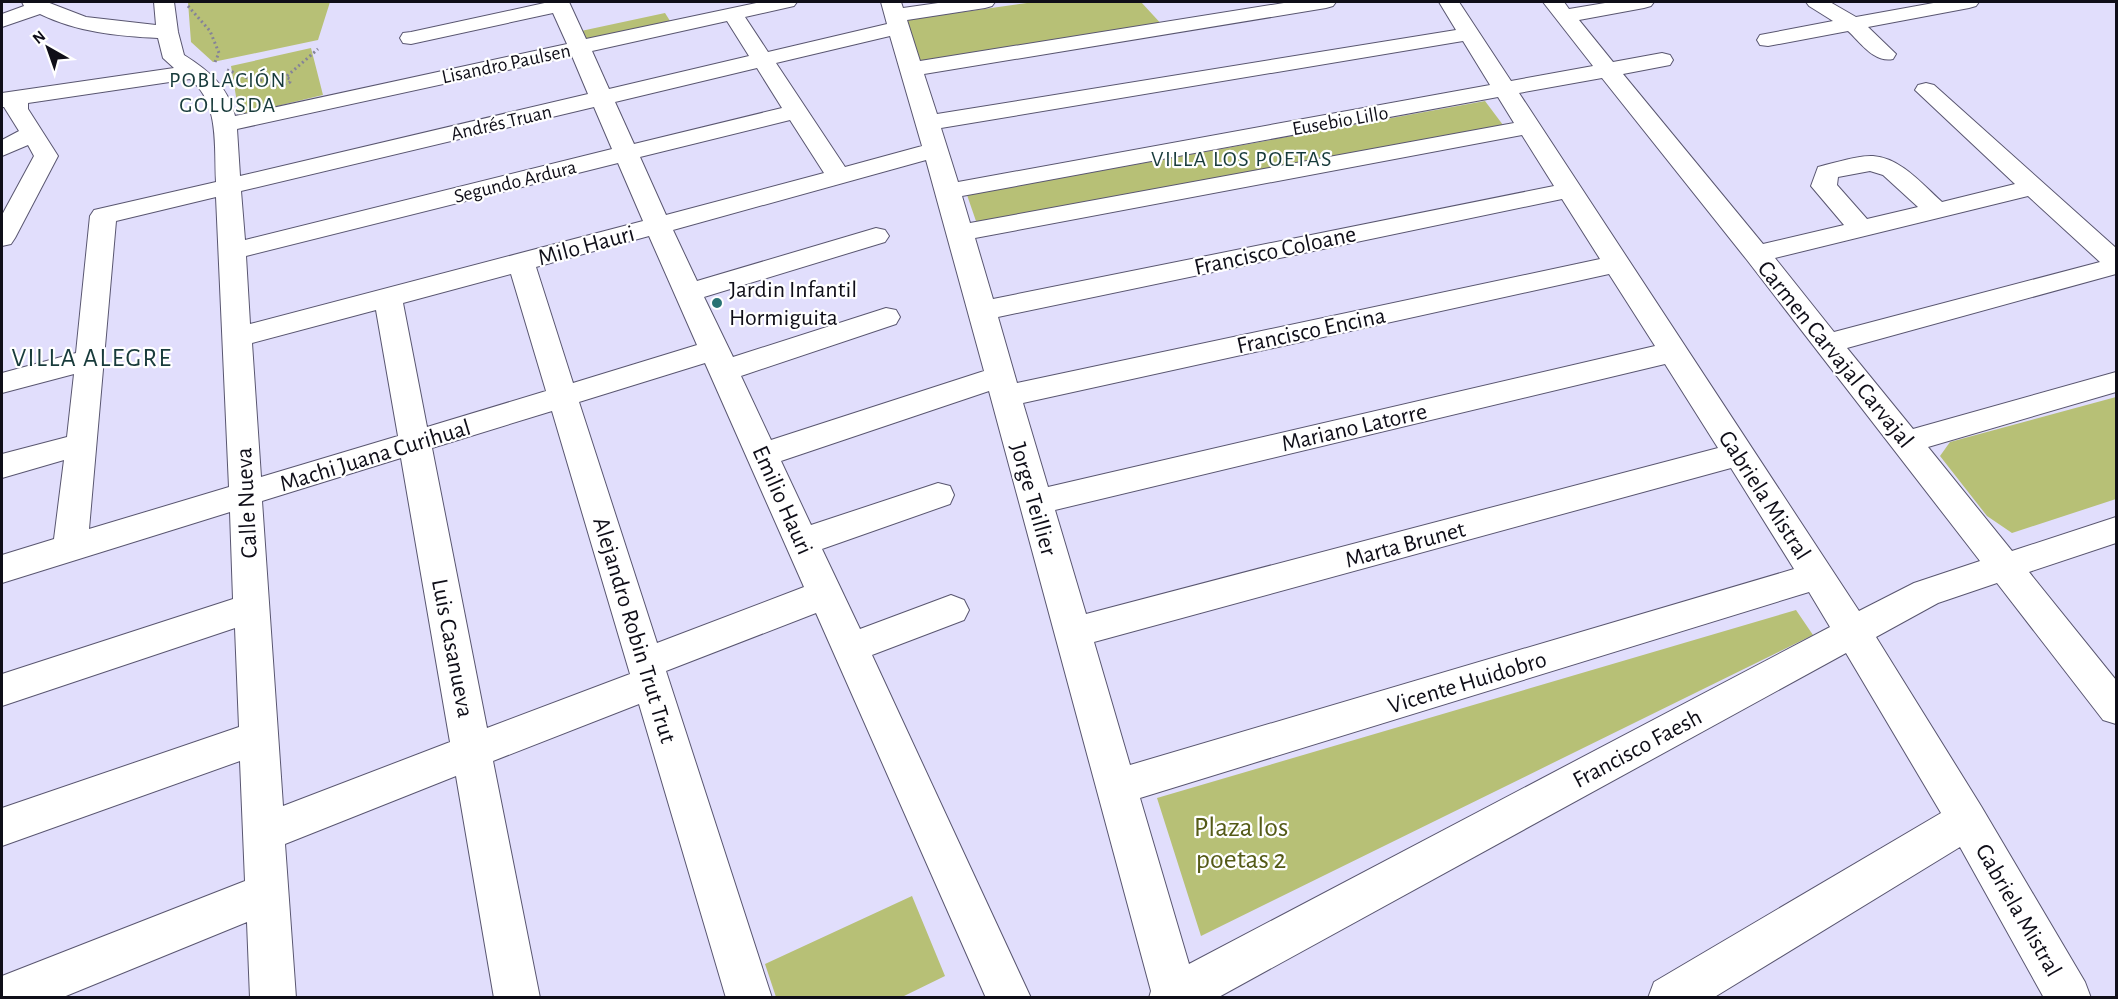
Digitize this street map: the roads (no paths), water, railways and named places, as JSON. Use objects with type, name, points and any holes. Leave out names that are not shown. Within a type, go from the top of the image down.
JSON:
[{"type":"street","points":[[17,97],[70,74],[174,58],[167,32],[164,2]]},
{"type":"street","name":"Lisandro Paulsen","points":[[225,125],[581,47],[671,18],[732,14],[787,2]]},
{"type":"street","name":"Andrés Truan","points":[[90,359],[103,216],[764,59],[895,15],[985,2]]},
{"type":"street","points":[[912,69],[1168,18],[1326,2]]},
{"type":"street","name":"Gabriela Mistral","points":[[1449,2],[1853,632],[1967,820],[2069,998]]},
{"type":"street","points":[[1559,9],[1644,2]]},
{"type":"street","points":[[1816,2],[1851,23],[1885,54]]},
{"type":"street","points":[[1768,39],[1969,2]]},
{"type":"street","points":[[411,38],[560,3]]},
{"type":"street","name":"Emilio Hauri","points":[[560,3],[688,293],[1009,998]]},
{"type":"street","points":[[2,21],[36,4],[98,28],[167,32]]},
{"type":"street","name":"Carmen Carvajal Carvajal","points":[[1559,9],[1907,442],[2116,708]]},
{"type":"street","points":[[732,14],[764,59],[839,177]]},
{"type":"street","name":"Jorge Teillier","points":[[895,15],[948,191],[1174,997]]},
{"type":"street","name":"Milo Hauri","points":[[237,337],[839,177],[931,137],[1469,34]]},
{"type":"street","name":"Calle Nueva","points":[[174,58],[205,67],[205,79],[219,97],[225,125],[273,998]]},
{"type":"street","name":"Eusebio Lillo","points":[[948,191],[1662,60]]},
{"type":"street","points":[[17,97],[205,67]]},
{"type":"street","points":[[1926,90],[2116,264]]},
{"type":"street","points":[[2,238],[10,208],[46,156],[16,109],[17,97]]},
{"type":"street","name":"Segundo Ardura","points":[[232,251],[797,111]]},
{"type":"street","name":"Eusebio Lillo","points":[[959,233],[1529,127]]},
{"type":"street","points":[[2,149],[33,133]]},
{"type":"street","points":[[1861,229],[1824,186],[1827,172],[1872,163],[1892,170],[1937,211]]},
{"type":"street","points":[[1757,254],[2034,188]]},
{"type":"street","name":"Francisco Coloane","points":[[981,311],[1570,190]]},
{"type":"street","points":[[688,293],[876,236]]},
{"type":"street","name":"Alejandro Robin Trut Trut","points":[[521,263],[749,998]]},
{"type":"street","name":"Francisco Encina","points":[[763,455],[1002,386],[1617,264]]},
{"type":"street","points":[[1828,343],[2116,264]]},
{"type":"street","name":"Luis Casanueva","points":[[388,298],[517,998]]},
{"type":"street","name":"Machi Juana Curihual","points":[[2,569],[563,398],[719,361],[886,317]]},
{"type":"street","name":"Mariano Latorre","points":[[1035,502],[1673,352]]},
{"type":"street","points":[[2,383],[90,359],[70,548]]},
{"type":"street","points":[[1907,442],[2116,382]]},
{"type":"street","points":[[2,466],[82,444]]},
{"type":"street","name":"Marta Brunet","points":[[1072,633],[1739,454]]},
{"type":"street","points":[[802,542],[938,495]]},
{"type":"street","name":"Francisco Faesh","points":[[1174,997],[1926,593],[2116,530]]},
{"type":"street","name":"Vicente Huidobro","points":[[1116,787],[1817,576]]},
{"type":"street","points":[[264,833],[473,752],[826,594]]},
{"type":"street","points":[[2,690],[252,609]]},
{"type":"street","points":[[850,648],[951,610]]},
{"type":"street","points":[[2,827],[259,737]]},
{"type":"street","points":[[1670,998],[1967,820]]},
{"type":"street","points":[[4,998],[268,893]]},
{"type":"place","name":"Jardin Infantil Hormiguita","points":[[717,303]]},
{"type":"district","name":"POBLACIÓN GOLUSDA","points":[[228,92]]},
{"type":"district","name":"VILLA LOS POETAS","points":[[1242,158]]},
{"type":"district","name":"VILLA ALEGRE","points":[[92,357]]},
{"type":"park label","name":"Plaza los poetas 2","points":[[1241,842]]}]
